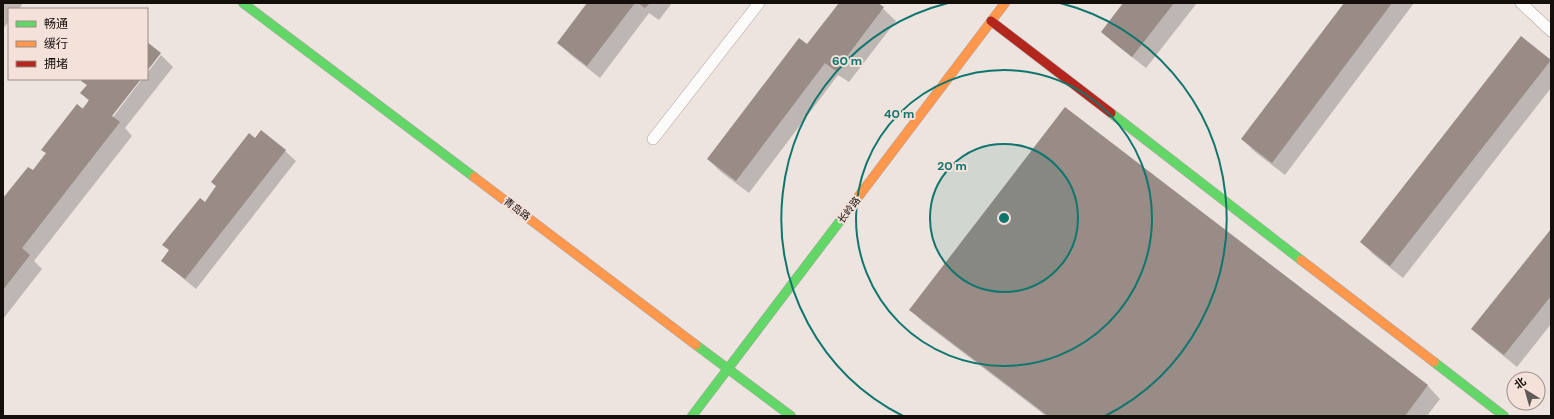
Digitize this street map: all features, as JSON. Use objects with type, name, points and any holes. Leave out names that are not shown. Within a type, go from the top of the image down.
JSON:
[{"type":"street","name":"青岛路","points":[[243,3],[791,416]]},
{"type":"street","name":"长岭路","points":[[692,416],[1005,3]]},
{"type":"street","points":[[991,21],[1504,416]]},
{"type":"lane","points":[[653,139],[759,3]]},
{"type":"lane","points":[[1520,3],[1551,31]]},
{"type":"building","points":[[587,3],[635,3],[587,66],[557,43]]},
{"type":"building","points":[[638,3],[650,3],[645,8]]},
{"type":"building","points":[[839,3],[878,3],[884,7],[836,71],[825,63],[736,181],[707,159],[799,38],[807,44]]},
{"type":"building","points":[[1123,3],[1174,3],[1132,57],[1101,32]]},
{"type":"building","points":[[1344,3],[1392,3],[1272,163],[1241,139]]},
{"type":"building","points":[[1521,36],[1551,60],[1390,266],[1360,242]]},
{"type":"building","points":[[148,43],[161,53],[148,70]]},
{"type":"building","points":[[140,80],[112,116],[120,122],[22,248],[30,255],[3,290],[3,198],[28,167],[33,170],[46,153],[41,150],[77,104],[83,109],[89,100],[80,93],[87,85],[81,81]]},
{"type":"building","points":[[1065,107],[1428,385],[1405,416],[1048,416],[909,310]]},
{"type":"building","points":[[261,130],[286,150],[185,279],[161,261],[169,250],[162,245],[200,198],[205,202],[216,186],[211,182],[249,133],[255,138]]},
{"type":"building","points":[[1551,229],[1551,296],[1504,355],[1471,329]]},
{"type":"traffic: fast","points":[[243,3],[474,177]]},
{"type":"traffic: fast","points":[[1111,113],[1301,260]]},
{"type":"traffic: fast","points":[[692,416],[843,217]]},
{"type":"traffic: fast","points":[[696,345],[791,416]]},
{"type":"traffic: fast","points":[[1434,362],[1504,416]]},
{"type":"traffic: slow","points":[[843,217],[1005,3]]},
{"type":"traffic: slow","points":[[474,177],[696,345]]},
{"type":"traffic: slow","points":[[1301,260],[1434,362]]},
{"type":"traffic: jam","points":[[991,21],[1111,113]]}]
